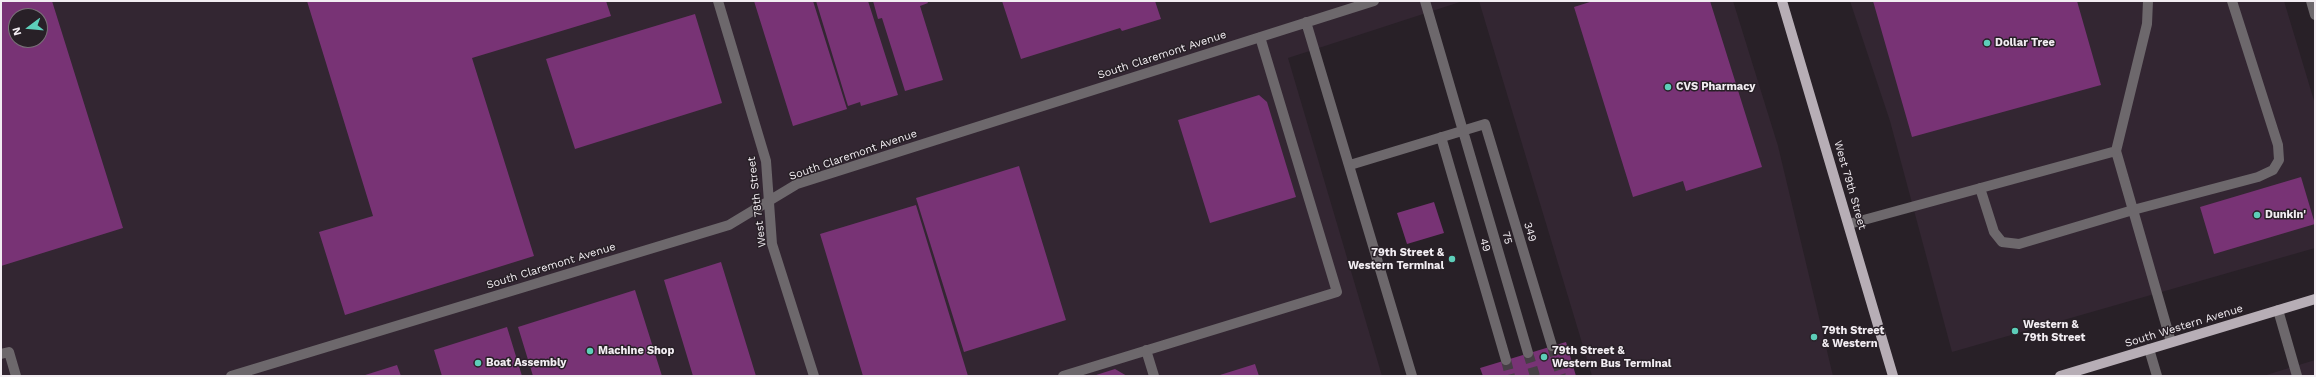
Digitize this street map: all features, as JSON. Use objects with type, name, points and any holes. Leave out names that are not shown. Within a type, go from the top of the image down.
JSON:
[{"type":"main road","name":"West 79th Street","points":[[1782,1],[1893,376]]},
{"type":"main road","name":"South Western Avenue","points":[[2060,376],[2315,299]]},
{"type":"street","name":"West 78th Street","points":[[718,1],[766,161],[772,244],[814,376]]},
{"type":"street","name":"South Claremont Avenue","points":[[231,376],[729,225],[797,184],[1374,1]]},
{"type":"street","name":"75","points":[[1424,1],[1528,353]]},
{"type":"street","points":[[2148,1],[2148,24],[2116,152],[2171,342]]},
{"type":"street","points":[[1980,188],[1994,232],[2002,242],[2019,244],[2133,210],[2258,177],[2273,170],[2279,160],[2278,145],[2232,1]]},
{"type":"street","points":[[1306,22],[1412,376]]},
{"type":"street","points":[[1063,376],[1337,292],[1260,37]]},
{"type":"street","name":"349","points":[[1463,130],[1486,124],[1552,346]]},
{"type":"street","points":[[1350,165],[1463,130]]},
{"type":"street","name":"49","points":[[1441,137],[1506,360]]},
{"type":"street","points":[[1849,224],[2116,152]]},
{"type":"street","points":[[2278,310],[2297,376]]},
{"type":"street","points":[[2149,349],[2157,376]]},
{"type":"street","points":[[1146,350],[1154,376]]},
{"type":"street","points":[[1,354],[9,352],[16,376]]},
{"type":"shaded area","points":[[1,1],[1463,1],[1288,58],[1382,376],[1,376]]},
{"type":"shaded area","points":[[1479,1],[1733,1],[1778,146],[1833,376],[1592,376]]},
{"type":"shaded area","points":[[1850,1],[2284,1],[2315,104],[2315,248],[1952,352],[1890,121]]},
{"type":"shaded area","points":[[2315,360],[2315,376],[2263,376]]},
{"type":"building","points":[[1,1],[52,1],[123,228],[1,266]]},
{"type":"building","points":[[307,1],[606,1],[611,16],[472,58],[534,256],[345,315],[319,232],[373,216]]},
{"type":"building","points":[[754,1],[813,1],[847,109],[793,126]]},
{"type":"building","points":[[816,1],[868,1],[898,95],[861,106],[860,102],[848,106]]},
{"type":"building","points":[[873,1],[927,1],[928,3],[920,6],[943,80],[905,91],[882,18],[878,19]]},
{"type":"building","points":[[1002,1],[1155,1],[1161,19],[1122,31],[1120,28],[1021,59]]},
{"type":"building","name":"CVS Pharmacy","points":[[1593,1],[1710,1],[1762,167],[1686,191],[1683,181],[1633,197],[1574,7]]},
{"type":"building","name":"Dollar Tree","points":[[1873,1],[2077,1],[2101,85],[1912,137]]},
{"type":"building","points":[[695,14],[722,103],[575,149],[546,59]]},
{"type":"building","points":[[1259,95],[1267,102],[1296,197],[1210,223],[1178,120]]},
{"type":"building","points":[[1019,166],[1066,320],[964,352],[916,198]]},
{"type":"building","name":"Dunkin'","points":[[2301,177],[2315,224],[2214,254],[2200,207]]},
{"type":"building","points":[[1434,202],[1444,233],[1407,244],[1397,213]]},
{"type":"building","points":[[916,205],[968,376],[863,376],[820,234]]},
{"type":"building","points":[[721,262],[756,376],[693,376],[664,280]]},
{"type":"building","name":"Machine Shop","points":[[635,290],[662,376],[533,376],[518,327]]},
{"type":"building","name":"Boat Assembly","points":[[507,327],[522,376],[442,376],[434,350]]},
{"type":"building","name":"79th Street & Western Bus Terminal","points":[[1566,342],[1576,376],[1483,376],[1480,368]]},
{"type":"building","points":[[1255,364],[1259,376],[1220,376],[1220,375]]},
{"type":"building","points":[[397,365],[401,376],[362,376]]},
{"type":"building","points":[[1115,369],[1127,376],[1093,376]]},
{"type":"tunnel","points":[[1552,346],[1561,376]]},
{"type":"tunnel","points":[[1528,353],[1535,376]]},
{"type":"tunnel","points":[[1506,360],[1510,376]]},
{"type":"place","name":"Dollar Tree","points":[[1987,43]]},
{"type":"place","name":"CVS Pharmacy","points":[[1668,87]]},
{"type":"place","name":"Dunkin'","points":[[2257,215]]},
{"type":"place","name":"79th Street & Western Terminal","points":[[1452,259]]},
{"type":"place","name":"Western & 79th Street","points":[[2015,331]]},
{"type":"place","name":"79th Street & Western","points":[[1814,337]]},
{"type":"place","name":"Machine Shop","points":[[590,351]]},
{"type":"place","name":"79th Street & Western Bus Terminal","points":[[1544,357]]},
{"type":"place","name":"Boat Assembly","points":[[478,363]]}]
